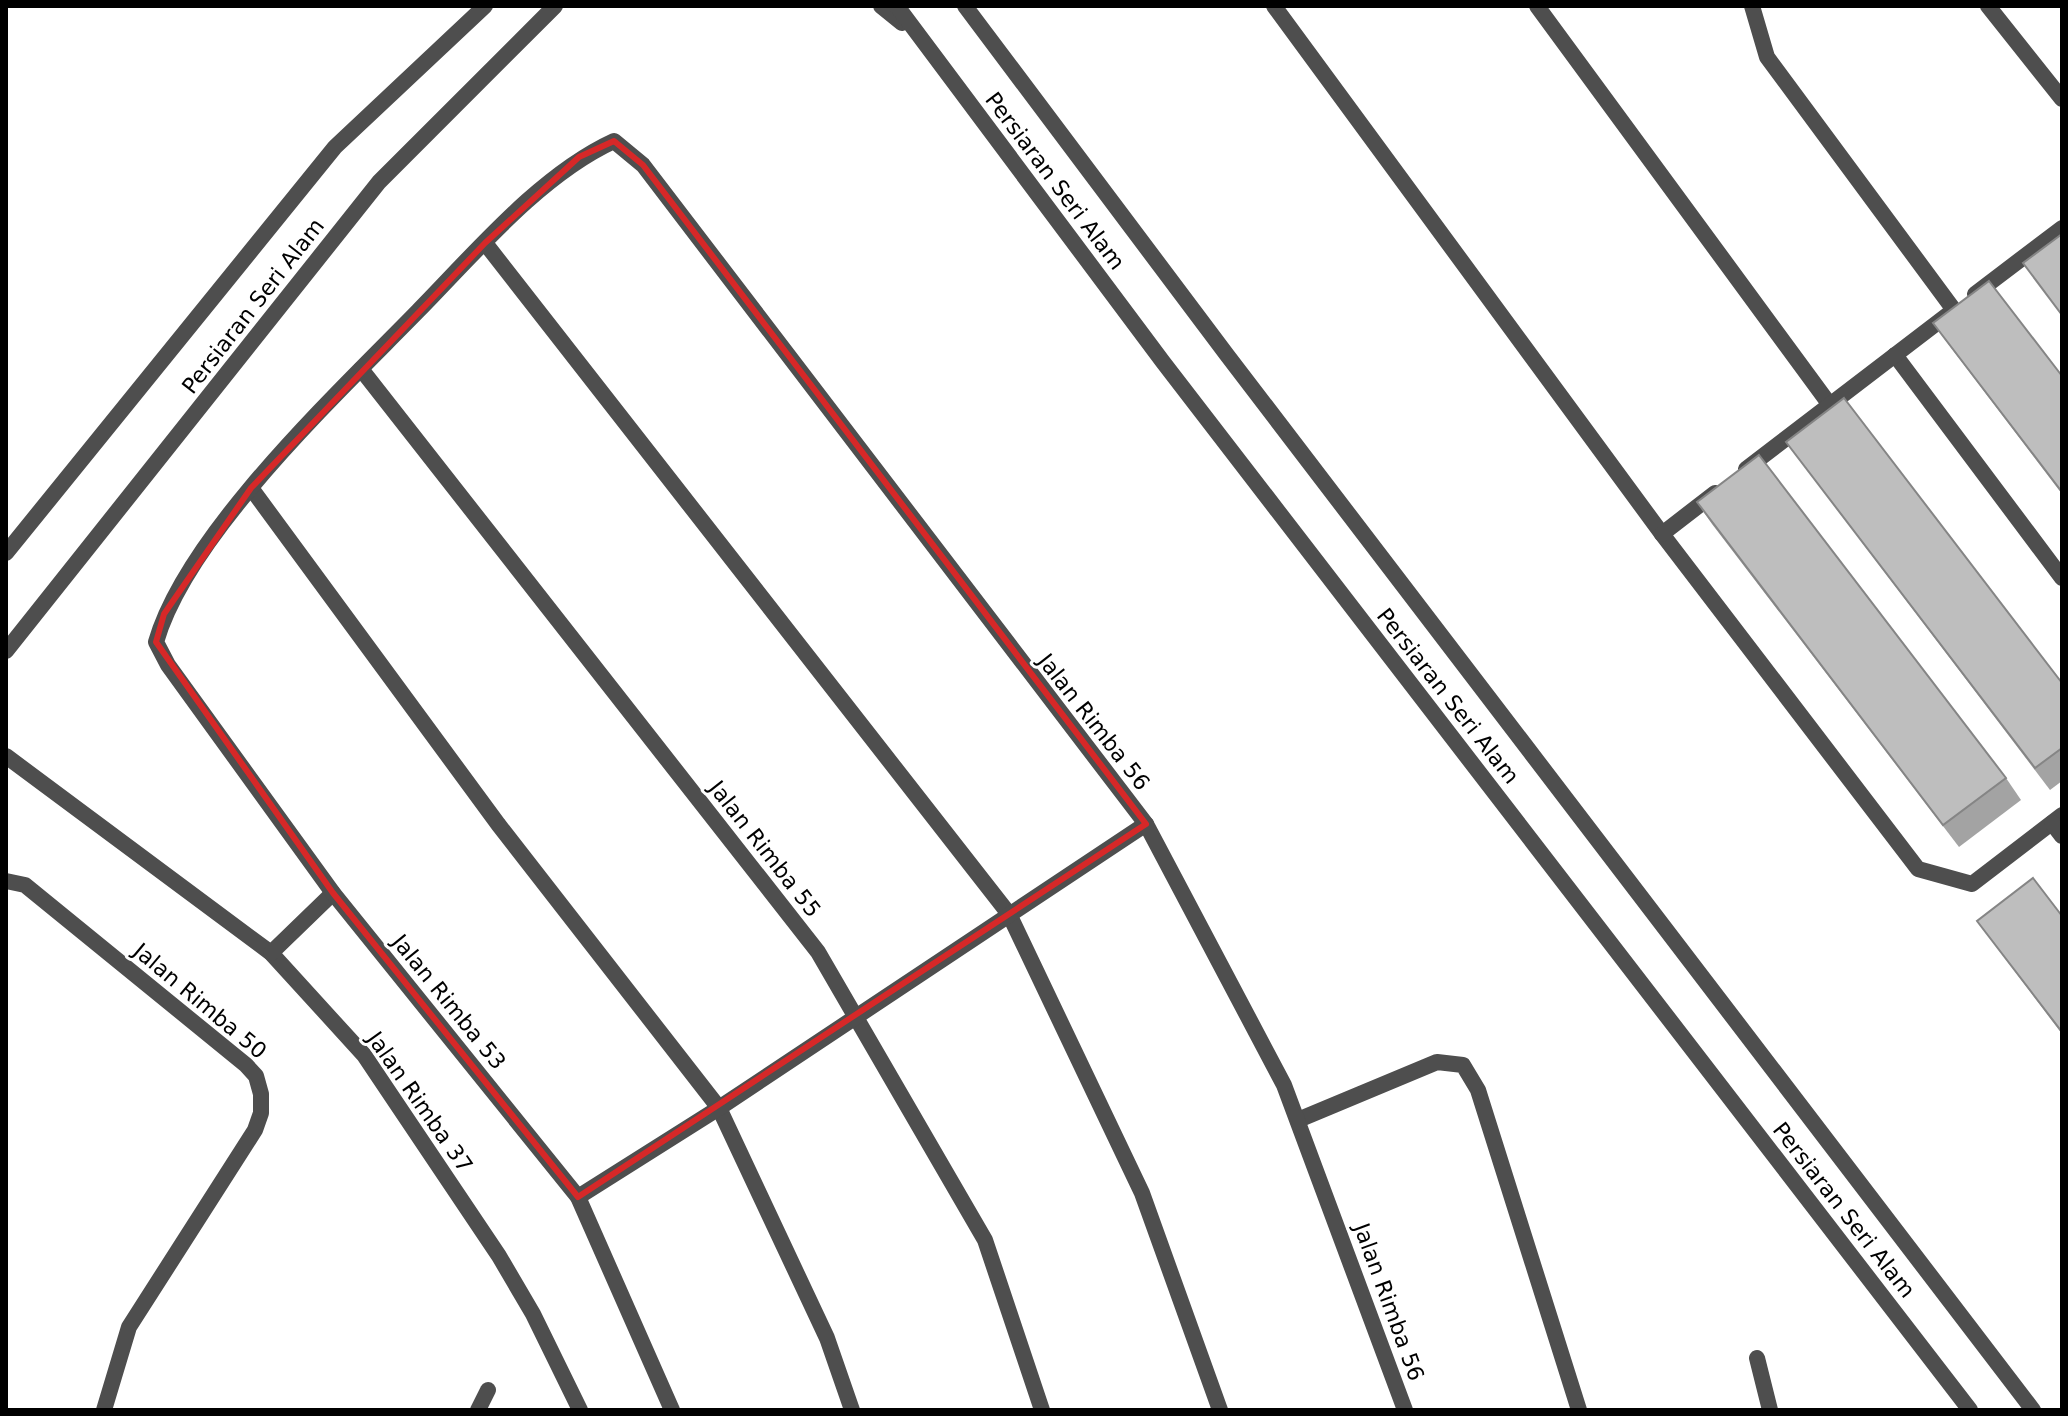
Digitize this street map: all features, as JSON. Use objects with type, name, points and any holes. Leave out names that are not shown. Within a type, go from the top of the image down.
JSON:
[{"type":"street","name":"Persiaran Seri Alam","points":[[6,553],[335,147],[485,6]]},
{"type":"street","name":"Persiaran Seri Alam","points":[[6,651],[379,182],[555,6]]},
{"type":"street","points":[[881,6],[922,39]]},
{"type":"street","name":"Persiaran Seri Alam","points":[[897,6],[1163,362],[1970,1410]]},
{"type":"street","name":"Persiaran Seri Alam","points":[[965,6],[1227,355],[2033,1410]]},
{"type":"street","points":[[1274,6],[1662,534],[1918,869],[1972,884],[2059,825]]},
{"type":"street","points":[[1537,6],[1830,405]]},
{"type":"street","points":[[1752,6],[1767,57],[1954,310]]},
{"type":"street","points":[[1988,6],[2062,99]]},
{"type":"street","name":"Jalan Rimba 56","points":[[485,243],[579,157],[614,141],[643,165],[1146,824],[1284,1085],[1405,1410]]},
{"type":"street","points":[[1662,534],[2062,228]]},
{"type":"street","points":[[852,1410],[827,1338],[719,1108],[498,824],[251,488],[361,369],[485,243],[1009,914],[1142,1193],[1220,1410]]},
{"type":"street","points":[[1895,355],[2062,578]]},
{"type":"street","name":"Jalan Rimba 55","points":[[361,369],[818,952],[985,1240],[1042,1410]]},
{"type":"street","name":"Jalan Rimba 53","points":[[251,488],[164,614],[156,642],[168,665],[333,893],[578,1197],[672,1410]]},
{"type":"street","name":"Jalan Rimba 37","points":[[6,756],[271,953],[364,1055],[499,1256],[533,1314],[580,1410]]},
{"type":"street","points":[[578,1197],[719,1108],[1146,824]]},
{"type":"street","name":"Jalan Rimba 50","points":[[6,881],[25,885],[246,1065],[256,1076],[261,1094],[261,1113],[244,1153],[129,1327],[104,1410]]},
{"type":"street","points":[[271,953],[333,893]]},
{"type":"street","points":[[1298,1120],[1437,1062],[1463,1065],[1478,1090],[1579,1410]]},
{"type":"street","points":[[1757,1358],[1770,1410]]},
{"type":"street","points":[[478,1410],[488,1390]]},
{"type":"highlighted area","points":[[614,141],[643,165],[1146,824],[578,1197],[333,893],[156,642],[164,614],[251,488],[485,243],[579,157]]},
{"type":"building","points":[[2062,234],[2062,315],[2023,263]]},
{"type":"building","points":[[1989,281],[2062,376],[2062,492],[1933,323]]},
{"type":"building","points":[[1844,398],[2062,683],[2062,748],[2035,768],[1786,442]]},
{"type":"building","points":[[1759,455],[2006,778],[1943,825],[1697,502]]},
{"type":"building","points":[[2033,878],[2062,916],[2062,1032],[1977,921]]}]
